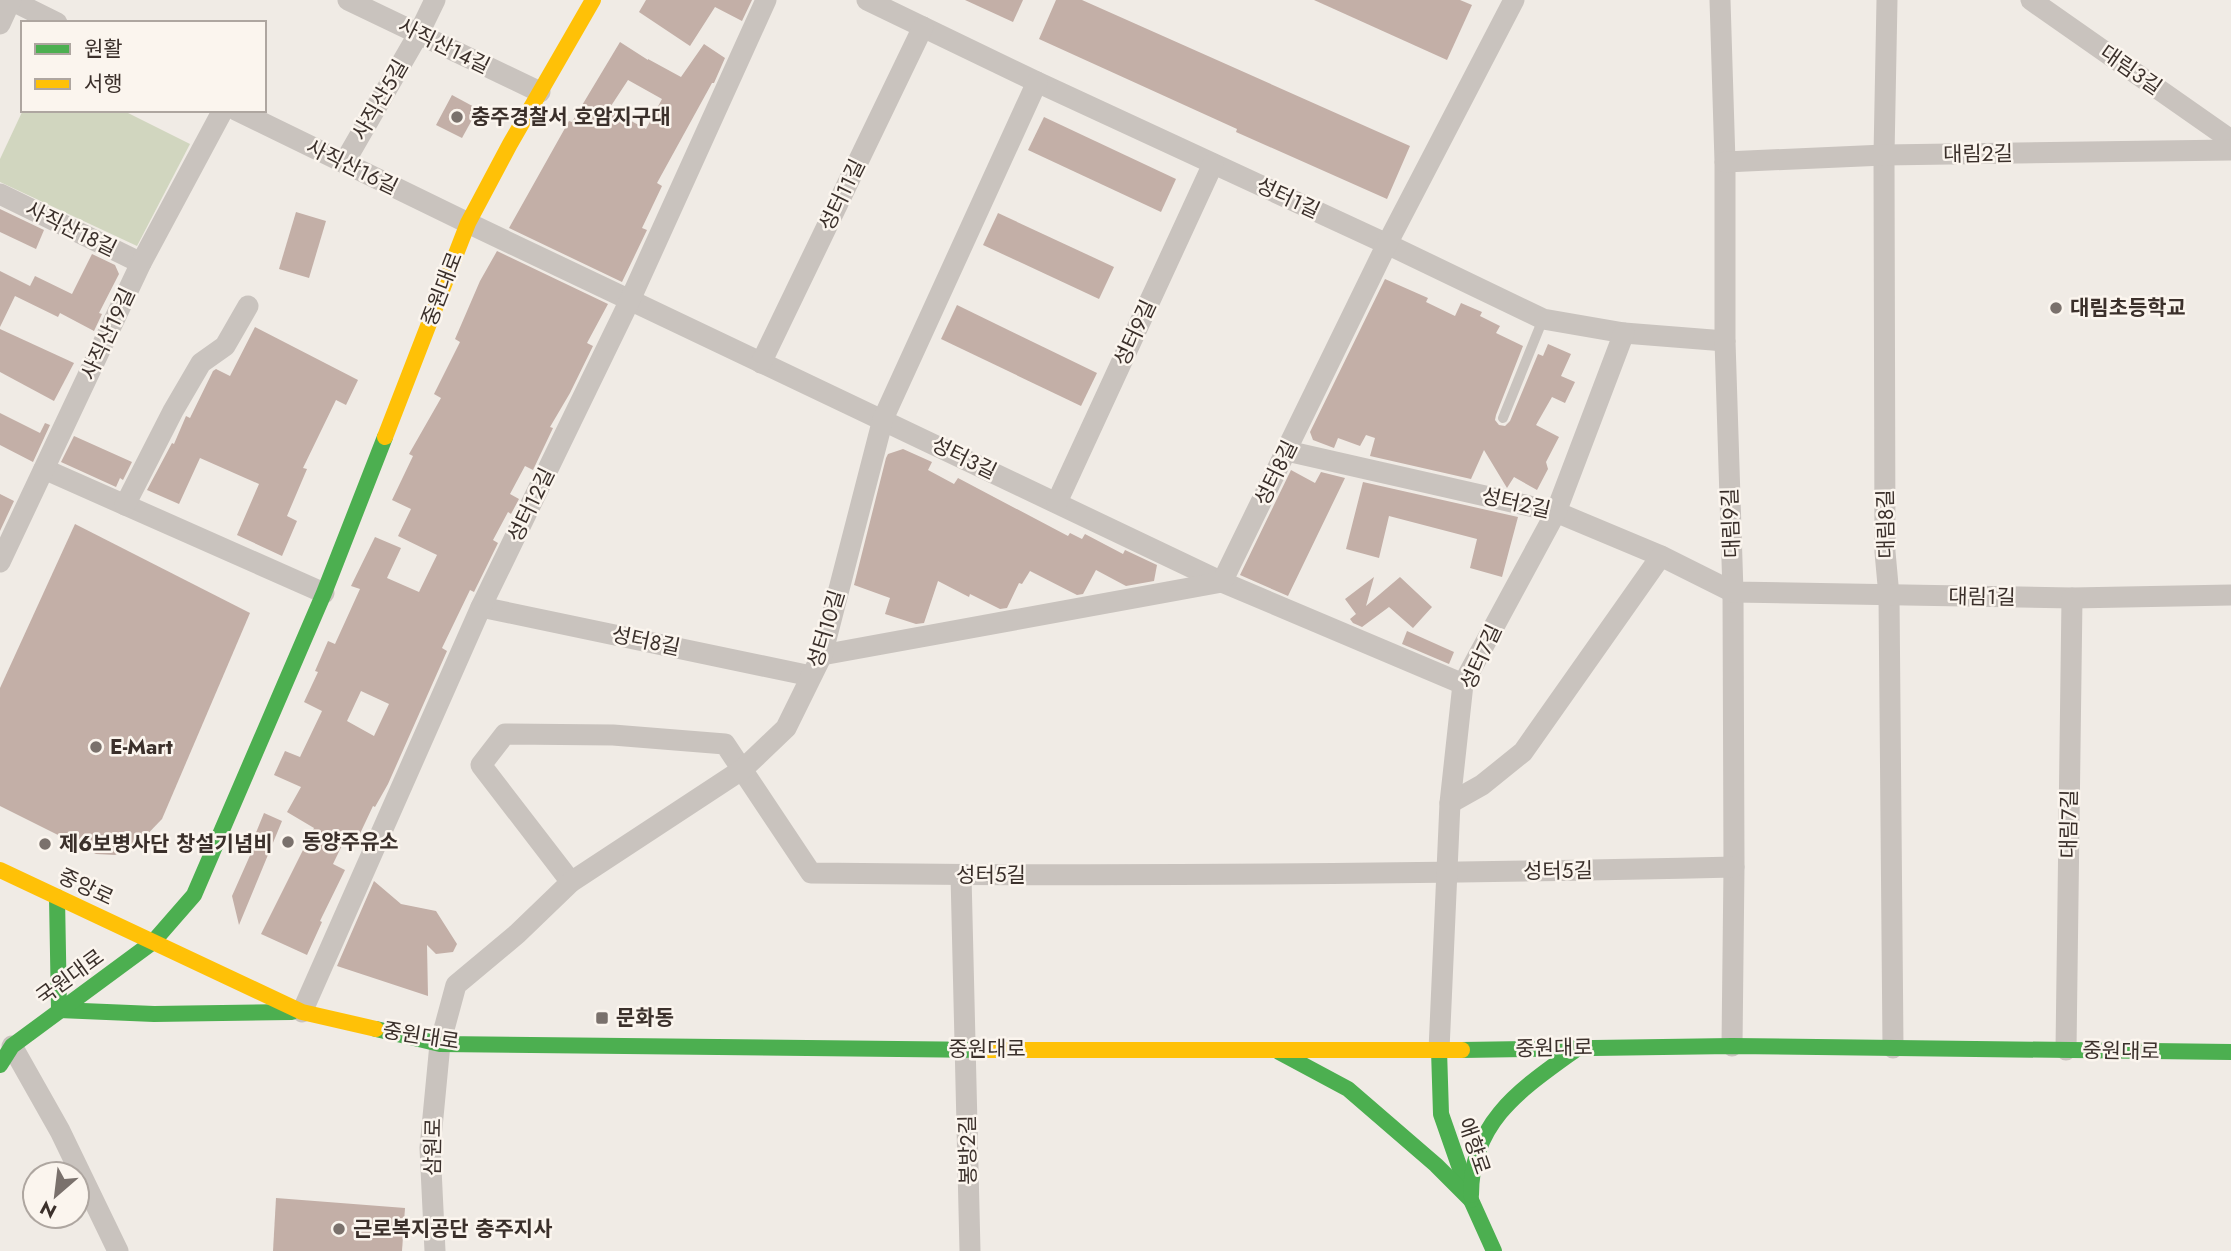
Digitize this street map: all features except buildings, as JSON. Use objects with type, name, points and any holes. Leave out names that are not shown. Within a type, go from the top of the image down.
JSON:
[{"type":"street","points":[[0,24],[11,0],[53,21]]},
{"type":"street","name":"사직산14길","points":[[348,0],[540,92]]},
{"type":"street","name":"사직산5길","points":[[344,163],[419,33],[435,0]]},
{"type":"street","name":"중원대로","points":[[593,0],[468,223],[324,593],[194,895],[153,942],[302,1012],[440,1044],[966,1050],[1732,1046],[2231,1052]]},
{"type":"street","name":"성터12길","points":[[302,1012],[481,607],[630,300],[765,0]]},
{"type":"street","name":"성터1길","points":[[867,0],[1543,319],[1624,334],[1725,341]]},
{"type":"street","name":"성터8길","points":[[1222,582],[1387,244],[1514,0]]},
{"type":"street","name":"대림9길","points":[[1720,0],[1726,162],[1725,341],[1733,592],[1732,1046]]},
{"type":"street","name":"대림8길","points":[[1887,0],[1884,155],[1885,552],[1889,596],[1893,1048]]},
{"type":"street","name":"대림3길","points":[[2031,0],[2231,140]]},
{"type":"street","name":"성터11길","points":[[761,363],[923,27]]},
{"type":"street","name":"성터10길","points":[[440,1044],[456,985],[517,934],[571,882],[743,769],[786,728],[822,655],[883,419],[1037,82]]},
{"type":"street","name":"사직산19길","points":[[0,562],[141,263],[222,112]]},
{"type":"street","name":"사직산16길","points":[[240,112],[468,223]]},
{"type":"street","name":"대림2길","points":[[1726,162],[1884,155],[2231,150]]},
{"type":"street","name":"성터9길","points":[[1057,502],[1213,164]]},
{"type":"street","name":"사직산18길","points":[[0,194],[141,263]]},
{"type":"street","name":"성터3길","points":[[468,223],[1222,582],[1463,684]]},
{"type":"street","points":[[125,505],[201,363],[225,346],[248,306]]},
{"type":"street","name":"성터7길","points":[[1439,1049],[1450,803],[1463,684],[1556,512],[1624,334]]},
{"type":"street","name":"성터2길","points":[[1287,451],[1556,512],[1661,556],[1733,592]]},
{"type":"street","points":[[44,469],[324,593]]},
{"type":"street","points":[[1450,803],[1482,785],[1523,752],[1661,556]]},
{"type":"street","points":[[822,655],[1222,582]]},
{"type":"street","name":"대림1길","points":[[1733,592],[1889,596],[2231,595]]},
{"type":"street","name":"대림7길","points":[[2066,1050],[2072,597]]},
{"type":"street","name":"성터8길","points":[[481,607],[811,676]]},
{"type":"street","name":"성터5길","points":[[571,882],[481,765],[505,734],[613,735],[725,744],[811,873],[1446,874],[1734,867]]},
{"type":"street","name":"중앙로","points":[[0,870],[153,942]]},
{"type":"street","name":"봉방2길","points":[[961,875],[970,1251]]},
{"type":"street","points":[[57,897],[59,1010],[154,1013],[302,1012]]},
{"type":"street","name":"국원대로","points":[[0,1065],[6,1047],[153,942]]},
{"type":"street","name":"삼원로","points":[[435,1251],[430,1148],[440,1044]]},
{"type":"street","points":[[6,1047],[60,1130],[118,1251]]},
{"type":"street","points":[[1471,1200],[1473,1166],[1486,1132],[1511,1100],[1578,1048]]},
{"type":"street","points":[[1275,1049],[1349,1089],[1436,1165],[1471,1200]]},
{"type":"street","name":"애향로","points":[[1439,1049],[1441,1114],[1471,1200],[1494,1251]]},
{"type":"lane","points":[[1503,418],[1543,319]]},
{"type":"green space","points":[[22,112],[126,112],[190,144],[137,246],[0,182],[0,159]]},
{"type":"traffic: fast","points":[[0,1065],[12,1046],[153,942],[194,895],[324,593],[385,437]]},
{"type":"traffic: fast","points":[[57,897],[59,1010]]},
{"type":"traffic: fast","points":[[59,1010],[154,1014],[292,1012]]},
{"type":"traffic: fast","points":[[376,1029],[440,1044],[988,1050]]},
{"type":"traffic: fast","points":[[1462,1050],[1732,1046],[2231,1052]]},
{"type":"traffic: fast","points":[[1471,1195],[1473,1169],[1490,1126],[1520,1092],[1578,1048]]},
{"type":"traffic: fast","points":[[1439,1050],[1441,1114],[1471,1200],[1494,1251]]},
{"type":"traffic: fast","points":[[1279,1052],[1348,1089],[1436,1165],[1471,1200]]},
{"type":"traffic: slow","points":[[385,437],[468,223],[593,0]]},
{"type":"traffic: slow","points":[[0,870],[302,1012],[376,1029]]},
{"type":"traffic: slow","points":[[988,1050],[1462,1050]]},
{"type":"place","name":"충주경찰서 호암지구대","points":[[457,117]]},
{"type":"place","name":"대림초등학교","points":[[2056,308]]},
{"type":"place","name":"E-Mart","points":[[96,747]]},
{"type":"place","name":"동양주유소","points":[[288,842]]},
{"type":"place","name":"제6보병사단 창설기념비","points":[[45,844]]},
{"type":"place","name":"문화동","points":[[602,1018]]},
{"type":"place","name":"근로복지공단 충주지사","points":[[339,1229]]}]
